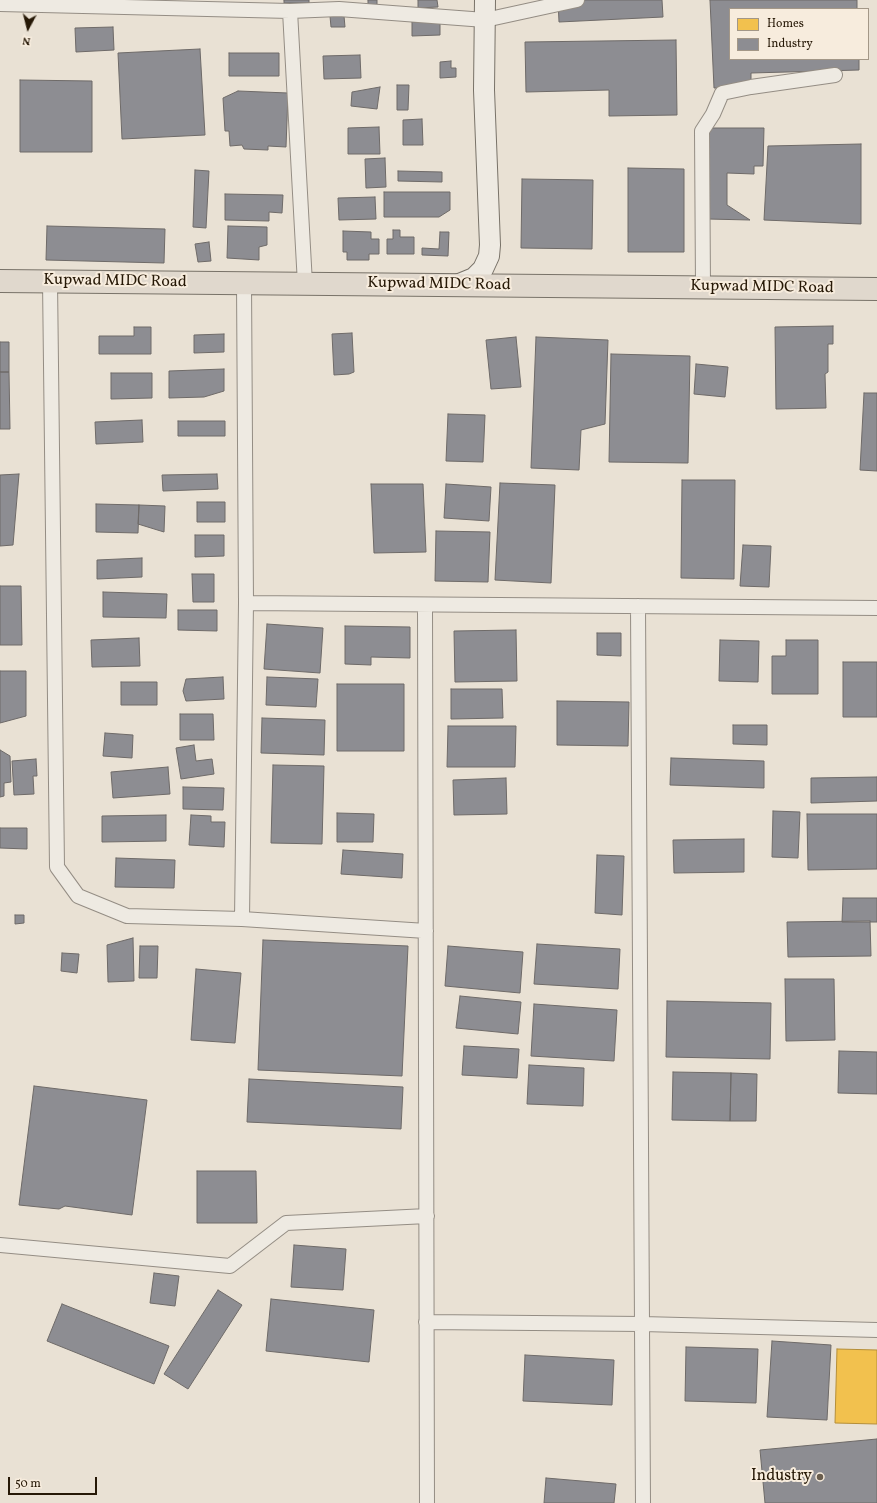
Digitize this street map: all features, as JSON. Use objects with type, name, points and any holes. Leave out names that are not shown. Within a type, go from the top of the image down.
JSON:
[{"type":"main road","points":[[457,285],[474,278],[483,269],[489,256],[490,245],[484,90],[486,0]]},
{"type":"main road","name":"Kupwad MIDC Road","points":[[0,281],[877,289]]},
{"type":"street","points":[[0,4],[290,11],[339,9],[485,20],[577,0]]},
{"type":"street","points":[[290,11],[305,284]]},
{"type":"street","points":[[703,287],[702,131],[714,114],[722,93],[751,87],[835,75]]},
{"type":"street","points":[[50,281],[57,867],[78,896],[127,916],[242,919],[426,931]]},
{"type":"street","points":[[242,919],[246,603],[244,283]]},
{"type":"street","points":[[246,603],[877,608]]},
{"type":"street","points":[[425,605],[427,1503]]},
{"type":"street","points":[[638,606],[643,1503]]},
{"type":"street","points":[[0,1245],[230,1266],[286,1222],[427,1216]]},
{"type":"street","points":[[426,1322],[642,1324],[877,1330]]},
{"type":"building: Homes","points":[[837,1349],[877,1350],[877,1424],[835,1423]]},
{"type":"building: Industry","points":[[284,0],[309,0],[309,3],[284,3]]},
{"type":"building: Industry","points":[[368,0],[377,0],[377,9],[368,9]]},
{"type":"building: Industry","points":[[418,0],[437,0],[438,7],[418,8]]},
{"type":"building: Industry","points":[[558,0],[662,0],[663,17],[559,22]]},
{"type":"building: Industry","points":[[710,0],[857,0],[857,8],[729,8],[729,60],[859,60],[859,70],[751,73],[751,87],[714,88]]},
{"type":"building: Industry","points":[[330,16],[344,16],[345,27],[331,27]]},
{"type":"building: Industry","points":[[412,22],[440,22],[440,35],[412,36]]},
{"type":"building: Industry","points":[[113,27],[114,50],[76,52],[75,28]]},
{"type":"building: Industry","points":[[676,40],[677,115],[609,116],[609,90],[526,92],[525,42]]},
{"type":"building: Industry","points":[[200,49],[205,135],[122,139],[118,53]]},
{"type":"building: Industry","points":[[229,53],[279,53],[279,76],[229,76]]},
{"type":"building: Industry","points":[[360,55],[361,78],[324,79],[323,56]]},
{"type":"building: Industry","points":[[451,61],[451,68],[456,68],[456,77],[440,78],[440,62]]},
{"type":"building: Industry","points":[[20,80],[92,81],[92,152],[20,152]]},
{"type":"building: Industry","points":[[397,85],[409,85],[408,110],[397,110]]},
{"type":"building: Industry","points":[[380,87],[377,109],[351,106],[352,92]]},
{"type":"building: Industry","points":[[238,91],[288,93],[286,147],[268,146],[268,150],[244,149],[242,145],[230,146],[229,131],[225,131],[223,98]]},
{"type":"building: Industry","points":[[422,119],[423,145],[403,145],[403,120]]},
{"type":"building: Industry","points":[[379,127],[380,154],[348,154],[348,128]]},
{"type":"building: Industry","points":[[709,128],[764,128],[763,166],[754,166],[754,174],[727,173],[727,205],[750,220],[708,219]]},
{"type":"building: Industry","points":[[861,144],[861,224],[764,220],[768,146]]},
{"type":"building: Industry","points":[[385,158],[386,187],[366,188],[365,159]]},
{"type":"building: Industry","points":[[628,168],[684,169],[684,252],[628,252]]},
{"type":"building: Industry","points":[[195,170],[209,171],[206,228],[193,227]]},
{"type":"building: Industry","points":[[398,171],[442,172],[442,182],[398,181]]},
{"type":"building: Industry","points":[[522,179],[593,180],[592,249],[521,248]]},
{"type":"building: Industry","points":[[384,192],[450,192],[450,210],[439,217],[384,217]]},
{"type":"building: Industry","points":[[225,194],[283,195],[282,213],[269,212],[269,221],[225,220]]},
{"type":"building: Industry","points":[[375,197],[376,219],[339,220],[338,198]]},
{"type":"building: Industry","points":[[47,226],[165,229],[164,263],[46,260]]},
{"type":"building: Industry","points":[[228,226],[267,227],[267,245],[259,247],[259,260],[227,258]]},
{"type":"building: Industry","points":[[393,230],[400,230],[400,237],[414,237],[414,254],[387,254],[387,239],[393,239]]},
{"type":"building: Industry","points":[[343,231],[371,232],[371,239],[379,239],[379,254],[369,254],[369,260],[347,260],[347,252],[343,252]]},
{"type":"building: Industry","points":[[440,232],[449,232],[448,256],[422,255],[422,248],[439,249]]},
{"type":"building: Industry","points":[[209,242],[211,261],[198,262],[195,244]]},
{"type":"building: Industry","points":[[833,326],[833,344],[828,344],[828,372],[825,374],[826,408],[776,409],[775,327]]},
{"type":"building: Industry","points":[[134,327],[151,327],[151,354],[99,354],[99,336],[134,336]]},
{"type":"building: Industry","points":[[352,333],[354,372],[349,374],[334,375],[332,334]]},
{"type":"building: Industry","points":[[224,334],[224,352],[194,353],[194,335]]},
{"type":"building: Industry","points":[[516,337],[521,387],[491,389],[486,340]]},
{"type":"building: Industry","points":[[536,337],[608,340],[605,424],[581,430],[579,470],[531,468]]},
{"type":"building: Industry","points":[[0,342],[9,342],[9,372],[0,372]]},
{"type":"building: Industry","points":[[611,354],[690,356],[688,463],[609,462]]},
{"type":"building: Industry","points":[[696,364],[728,367],[725,397],[694,394]]},
{"type":"building: Industry","points":[[224,369],[224,391],[204,397],[169,398],[169,371]]},
{"type":"building: Industry","points":[[0,372],[9,372],[10,429],[0,429]]},
{"type":"building: Industry","points":[[111,373],[152,373],[152,398],[111,399]]},
{"type":"building: Industry","points":[[864,393],[877,393],[877,471],[860,470]]},
{"type":"building: Industry","points":[[448,414],[485,415],[483,462],[446,461]]},
{"type":"building: Industry","points":[[142,420],[143,442],[96,444],[95,422]]},
{"type":"building: Industry","points":[[178,421],[225,421],[225,436],[178,436]]},
{"type":"building: Industry","points":[[19,474],[13,545],[0,546],[0,475]]},
{"type":"building: Industry","points":[[217,474],[218,489],[163,491],[162,475]]},
{"type":"building: Industry","points":[[682,480],[735,480],[734,579],[681,578]]},
{"type":"building: Industry","points":[[500,483],[555,485],[551,583],[495,580]]},
{"type":"building: Industry","points":[[371,484],[423,484],[426,552],[374,553]]},
{"type":"building: Industry","points":[[446,484],[491,487],[489,521],[444,518]]},
{"type":"building: Industry","points":[[197,502],[225,502],[225,522],[197,522]]},
{"type":"building: Industry","points":[[96,504],[139,505],[138,533],[96,532]]},
{"type":"building: Industry","points":[[139,505],[165,506],[164,532],[138,524]]},
{"type":"building: Industry","points":[[436,531],[490,532],[488,582],[435,581]]},
{"type":"building: Industry","points":[[195,535],[224,535],[224,556],[195,557]]},
{"type":"building: Industry","points":[[743,545],[771,546],[769,587],[740,586]]},
{"type":"building: Industry","points":[[142,558],[142,577],[97,579],[97,560]]},
{"type":"building: Industry","points":[[192,574],[214,574],[214,602],[193,602]]},
{"type":"building: Industry","points":[[0,586],[21,586],[22,645],[0,645]]},
{"type":"building: Industry","points":[[103,592],[167,594],[166,618],[103,617]]},
{"type":"building: Industry","points":[[178,610],[217,610],[217,631],[178,630]]},
{"type":"building: Industry","points":[[267,624],[323,628],[320,673],[264,669]]},
{"type":"building: Industry","points":[[345,626],[410,627],[410,658],[371,657],[371,665],[345,664]]},
{"type":"building: Industry","points":[[516,630],[517,681],[455,682],[454,631]]},
{"type":"building: Industry","points":[[597,633],[621,633],[621,656],[597,655]]},
{"type":"building: Industry","points":[[139,638],[140,666],[92,667],[91,640]]},
{"type":"building: Industry","points":[[720,640],[759,641],[758,682],[719,681]]},
{"type":"building: Industry","points":[[786,640],[818,640],[818,694],[772,694],[772,656],[786,656]]},
{"type":"building: Industry","points":[[843,662],[877,662],[877,717],[843,717]]},
{"type":"building: Industry","points":[[0,671],[26,671],[26,716],[0,723]]},
{"type":"building: Industry","points":[[223,677],[224,699],[186,701],[183,691],[186,679]]},
{"type":"building: Industry","points":[[267,677],[318,679],[316,707],[266,705]]},
{"type":"building: Industry","points":[[121,682],[157,682],[157,705],[121,705]]},
{"type":"building: Industry","points":[[337,684],[404,684],[404,751],[337,751]]},
{"type":"building: Industry","points":[[451,689],[502,689],[503,718],[451,719]]},
{"type":"building: Industry","points":[[557,701],[629,702],[628,746],[557,745]]},
{"type":"building: Industry","points":[[180,714],[213,714],[214,740],[180,740]]},
{"type":"building: Industry","points":[[262,718],[325,720],[324,755],[261,753]]},
{"type":"building: Industry","points":[[733,725],[767,725],[767,745],[733,744]]},
{"type":"building: Industry","points":[[448,726],[516,726],[515,767],[447,767]]},
{"type":"building: Industry","points":[[105,733],[133,735],[132,758],[103,756]]},
{"type":"building: Industry","points":[[194,745],[196,761],[212,759],[214,774],[181,779],[176,748]]},
{"type":"building: Industry","points":[[0,750],[10,756],[11,782],[4,783],[4,796],[0,797]]},
{"type":"building: Industry","points":[[671,758],[764,761],[764,788],[670,785]]},
{"type":"building: Industry","points":[[36,759],[37,776],[33,776],[34,794],[14,795],[12,761]]},
{"type":"building: Industry","points":[[273,765],[324,766],[322,844],[271,843]]},
{"type":"building: Industry","points":[[168,767],[170,794],[113,798],[111,772]]},
{"type":"building: Industry","points":[[877,777],[877,801],[811,803],[811,778]]},
{"type":"building: Industry","points":[[506,778],[507,814],[454,815],[453,780]]},
{"type":"building: Industry","points":[[183,787],[224,788],[223,810],[183,809]]},
{"type":"building: Industry","points":[[773,811],[800,812],[798,858],[772,857]]},
{"type":"building: Industry","points":[[337,813],[374,814],[373,842],[337,842]]},
{"type":"building: Industry","points":[[807,814],[877,814],[877,869],[808,870]]},
{"type":"building: Industry","points":[[166,815],[166,841],[102,842],[102,816]]},
{"type":"building: Industry","points":[[191,815],[211,816],[211,822],[225,822],[224,847],[189,845]]},
{"type":"building: Industry","points":[[0,828],[27,828],[27,849],[0,848]]},
{"type":"building: Industry","points":[[744,839],[744,872],[674,873],[673,840]]},
{"type":"building: Industry","points":[[343,850],[403,854],[402,878],[341,874]]},
{"type":"building: Industry","points":[[597,855],[624,856],[622,915],[595,913]]},
{"type":"building: Industry","points":[[116,858],[175,860],[174,888],[115,887]]},
{"type":"building: Industry","points":[[843,898],[877,898],[877,922],[842,922]]},
{"type":"building: Industry","points":[[15,915],[24,915],[24,923],[15,924]]},
{"type":"building: Industry","points":[[870,921],[871,956],[788,957],[787,922]]},
{"type":"building: Industry","points":[[133,938],[134,981],[108,982],[107,945]]},
{"type":"building: Industry","points":[[263,940],[408,946],[402,1076],[258,1070]]},
{"type":"building: Industry","points":[[537,944],[620,949],[618,989],[534,984]]},
{"type":"building: Industry","points":[[140,946],[158,946],[157,978],[139,978]]},
{"type":"building: Industry","points":[[448,946],[523,952],[520,993],[445,986]]},
{"type":"building: Industry","points":[[62,953],[79,954],[77,973],[61,971]]},
{"type":"building: Industry","points":[[196,969],[241,973],[235,1043],[191,1040]]},
{"type":"building: Industry","points":[[785,979],[834,979],[835,1040],[786,1041]]},
{"type":"building: Industry","points":[[460,996],[521,1002],[518,1034],[456,1028]]},
{"type":"building: Industry","points":[[667,1001],[771,1003],[770,1059],[666,1057]]},
{"type":"building: Industry","points":[[534,1004],[617,1010],[614,1061],[531,1056]]},
{"type":"building: Industry","points":[[464,1046],[519,1049],[517,1078],[462,1075]]},
{"type":"building: Industry","points":[[839,1051],[877,1052],[877,1094],[838,1093]]},
{"type":"building: Industry","points":[[529,1065],[584,1068],[583,1106],[527,1104]]},
{"type":"building: Industry","points":[[673,1072],[731,1073],[730,1121],[672,1120]]},
{"type":"building: Industry","points":[[731,1073],[757,1074],[756,1121],[730,1121]]},
{"type":"building: Industry","points":[[249,1079],[403,1087],[401,1129],[247,1122]]},
{"type":"building: Industry","points":[[34,1086],[147,1100],[132,1215],[65,1206],[59,1209],[19,1205]]},
{"type":"building: Industry","points":[[197,1171],[256,1171],[257,1223],[197,1223]]},
{"type":"building: Industry","points":[[294,1245],[346,1249],[343,1290],[291,1287]]},
{"type":"building: Industry","points":[[154,1273],[179,1276],[175,1306],[150,1303]]},
{"type":"building: Industry","points":[[218,1290],[242,1305],[188,1389],[164,1374]]},
{"type":"building: Industry","points":[[271,1299],[374,1310],[369,1362],[266,1351]]},
{"type":"building: Industry","points":[[62,1304],[169,1346],[154,1384],[47,1341]]},
{"type":"building: Industry","points":[[772,1341],[831,1345],[827,1420],[767,1417]]},
{"type":"building: Industry","points":[[686,1347],[758,1349],[756,1403],[685,1401]]},
{"type":"building: Industry","points":[[525,1355],[614,1360],[612,1405],[523,1401]]},
{"type":"building: Industry","name":"Industry","points":[[877,1439],[877,1503],[765,1503],[760,1450]]},
{"type":"building: Industry","points":[[546,1478],[616,1484],[614,1503],[544,1503]]},
{"type":"place","name":"Industry","points":[[820,1477]]}]
